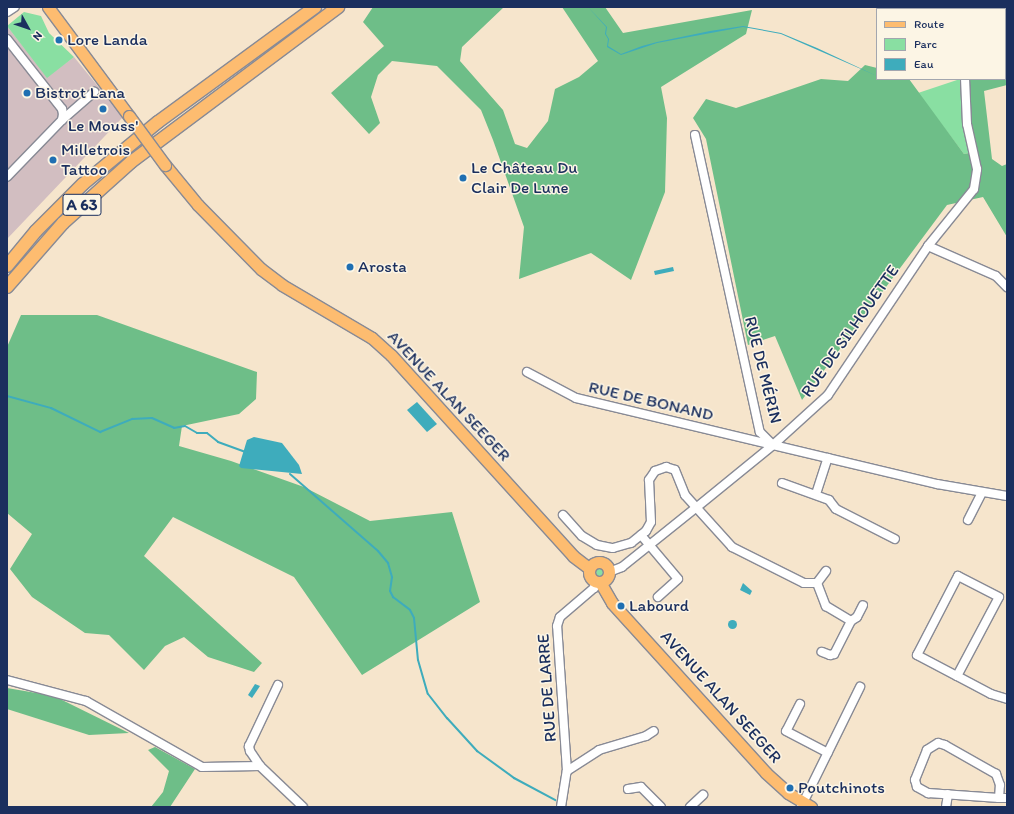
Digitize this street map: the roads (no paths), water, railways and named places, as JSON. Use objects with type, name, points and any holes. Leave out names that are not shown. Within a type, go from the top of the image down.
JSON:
[{"type":"highway","name":"A 63","points":[[7,266],[36,231],[83,184],[158,122],[315,7]]},
{"type":"highway","name":"A 63","points":[[7,286],[63,223],[131,162],[338,7]]},
{"type":"main road","name":"AVENUE ALAN SEEGER","points":[[47,9],[198,205],[261,269],[282,285],[372,338],[390,355],[573,556],[589,568]]},
{"type":"main road","points":[[600,562],[607,565],[609,572],[606,580],[598,582],[590,578],[589,568],[594,563],[600,562]]},
{"type":"main road","name":"AVENUE ALAN SEEGER","points":[[598,582],[612,603],[766,773],[805,806]]},
{"type":"street","points":[[7,11],[10,7]]},
{"type":"street","points":[[7,11],[15,7]]},
{"type":"street","points":[[7,39],[62,109],[62,120]]},
{"type":"street","name":"RUE DE SILHOUETTE","points":[[609,572],[622,567],[697,507],[773,445],[828,395],[928,246],[974,189],[977,168],[967,124],[966,80]]},
{"type":"street","points":[[7,176],[62,120],[94,92]]},
{"type":"street","name":"RUE DE MÉRIN","points":[[694,135],[760,432],[773,445],[937,484],[1007,496]]},
{"type":"street","points":[[928,246],[996,276],[1007,287]]},
{"type":"street","name":"RUE DE BONAND","points":[[527,372],[576,398],[773,445]]},
{"type":"street","points":[[816,494],[828,458]]},
{"type":"street","points":[[563,515],[582,536],[597,545],[613,548],[630,543],[641,535],[651,522],[649,480],[655,471],[666,467],[675,470],[686,495],[732,547],[804,583],[817,583]]},
{"type":"street","points":[[782,483],[816,494],[828,500],[836,509],[895,539]]},
{"type":"street","points":[[968,520],[982,492]]},
{"type":"street","points":[[641,535],[678,579],[658,597]]},
{"type":"street","points":[[817,583],[826,571]]},
{"type":"street","points":[[957,676],[999,597],[958,576],[917,655],[957,676],[1007,699]]},
{"type":"street","name":"RUE DE LARRE","points":[[561,807],[567,771],[557,626],[560,617],[594,588],[598,582]]},
{"type":"street","points":[[817,583],[826,606],[851,621]]},
{"type":"street","points":[[822,652],[834,654],[851,621],[857,617],[863,605]]},
{"type":"street","points":[[7,680],[86,701],[202,767],[260,766]]},
{"type":"street","points":[[278,685],[249,746],[260,766],[303,807]]},
{"type":"street","points":[[805,806],[828,753],[860,687]]},
{"type":"street","points":[[800,704],[786,731],[828,753]]},
{"type":"street","points":[[567,771],[599,750],[646,736],[654,731]]},
{"type":"street","points":[[938,743],[996,774],[1003,798],[928,793],[917,787],[915,780],[927,750],[938,743]]},
{"type":"street","points":[[628,789],[641,787],[661,807]]},
{"type":"street","points":[[946,807],[948,794]]},
{"type":"street","points":[[690,807],[703,795]]},
{"type":"water","points":[[588,7],[607,27],[606,34],[609,39],[608,46],[621,54],[657,42],[743,26],[781,33],[876,76],[781,34],[743,27],[657,43],[621,55],[607,47],[608,39],[605,34],[606,27]]},
{"type":"water","points":[[673,267],[674,271],[655,275],[654,271]]},
{"type":"water","points":[[417,402],[437,424],[427,432],[407,410]]},
{"type":"water","points":[[254,437],[282,443],[299,465],[302,474],[241,468],[239,466],[247,440]]},
{"type":"water","points":[[743,583],[752,591],[750,595],[740,590]]},
{"type":"water","points":[[732,619],[737,624],[732,629],[727,624]]},
{"type":"water","points":[[255,684],[260,686],[252,698],[248,695]]},
{"type":"waterway","points":[[7,396],[51,408],[100,432],[132,419],[152,418],[174,428],[185,426],[197,433],[207,433],[218,442],[246,452]]},
{"type":"waterway","points":[[290,474],[378,551],[388,563],[392,577],[390,591],[393,597],[410,610],[414,618],[418,660],[428,694],[447,718],[477,751],[514,778],[555,800]]},
{"type":"place","name":"Lore Landa","points":[[59,40]]},
{"type":"place","name":"Bistrot Lana","points":[[27,93]]},
{"type":"place","name":"Le Mouss'","points":[[103,109]]},
{"type":"place","name":"Milletrois Tattoo","points":[[53,160]]},
{"type":"place","name":"Le Château Du Clair De Lune","points":[[463,178]]},
{"type":"place","name":"Arosta","points":[[350,267]]},
{"type":"place","name":"Labourd","points":[[621,606]]},
{"type":"place","name":"Poutchinots","points":[[790,788]]}]
